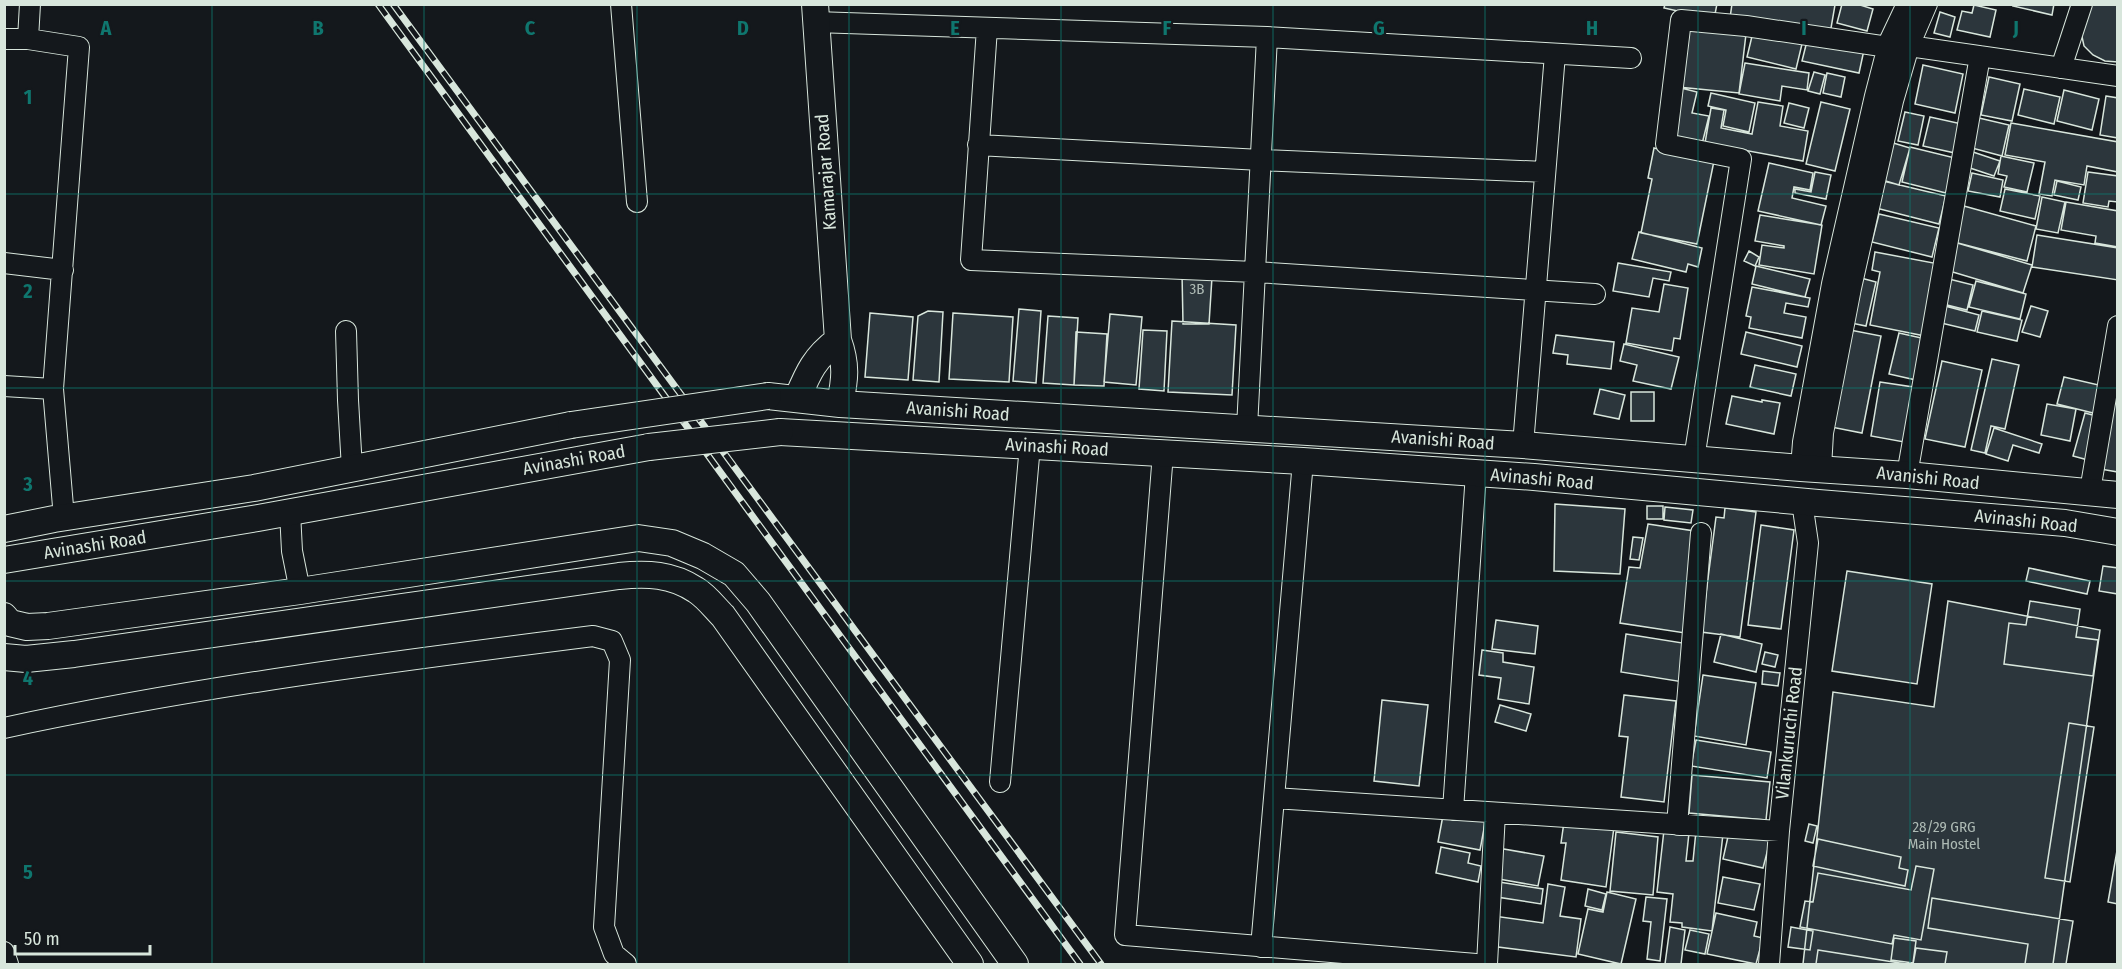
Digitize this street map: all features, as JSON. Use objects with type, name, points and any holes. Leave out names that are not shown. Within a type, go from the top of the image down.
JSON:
[{"type":"main road","name":"Kamarajar Road","points":[[815,13],[838,340],[844,357],[845,374],[840,404]]},
{"type":"main road","points":[[797,399],[812,366],[823,351],[838,340]]},
{"type":"main road","name":"Avanishi Road","points":[[768,396],[840,404],[1523,445],[1907,475],[2118,495]]},
{"type":"main road","name":"Avinashi Road","points":[[4,529],[198,498],[352,470],[571,425],[768,396]]},
{"type":"main road","points":[[1176,454],[1189,425]]},
{"type":"main road","name":"Avinashi Road","points":[[4,560],[290,512],[649,447],[780,432],[1303,461],[1476,473],[2065,523],[2118,532]]},
{"type":"main road","points":[[1347,464],[1350,434]]},
{"type":"main road","points":[[4,616],[10,623],[27,627],[48,626],[300,591],[638,538],[672,543],[703,556],[734,574],[758,602],[1015,964]]},
{"type":"main road","points":[[4,657],[26,659],[74,654],[619,576],[646,573],[674,579],[698,590],[723,616],[970,964]]},
{"type":"street","points":[[28,39],[30,4]]},
{"type":"street","points":[[621,4],[637,202]]},
{"type":"street","points":[[1811,468],[1803,442],[1832,284],[1888,47],[1907,4]]},
{"type":"street","points":[[1811,468],[1823,433],[1851,288],[1893,101],[1909,46],[1927,4]]},
{"type":"street","points":[[2061,68],[2082,4]]},
{"type":"street","points":[[815,13],[987,28],[1267,37],[1631,58]]},
{"type":"street","points":[[1694,459],[1741,159],[1666,144],[1681,20],[1746,26],[1888,47],[1909,46],[2118,76]]},
{"type":"street","points":[[987,28],[971,260],[1255,272],[1594,294]]},
{"type":"street","points":[[1247,428],[1267,37]]},
{"type":"street","points":[[4,39],[28,39],[79,48],[53,389],[64,518]]},
{"type":"street","points":[[1523,445],[1555,54]]},
{"type":"street","points":[[1907,475],[1980,56]]},
{"type":"street","points":[[978,145],[1545,172]]},
{"type":"street","points":[[4,263],[63,270]]},
{"type":"street","points":[[2090,491],[2118,326]]},
{"type":"street","points":[[346,331],[352,470]]},
{"type":"street","points":[[4,386],[53,389]]},
{"type":"street","points":[[1000,782],[1030,445]]},
{"type":"street","points":[[1176,454],[1125,935],[1476,964]]},
{"type":"street","points":[[1261,947],[1303,461]]},
{"type":"street","points":[[1453,810],[1476,473]]},
{"type":"street","name":"Vilankuruchi Road","points":[[1769,964],[1779,831],[1810,503]]},
{"type":"street","points":[[290,512],[292,551],[300,591]]},
{"type":"street","points":[[1677,825],[1701,533]]},
{"type":"street","points":[[4,728],[66,715],[328,671],[593,636],[612,641],[621,660],[604,927],[614,954],[626,964]]},
{"type":"street","points":[[1274,798],[1779,831]]},
{"type":"street","points":[[1486,964],[1495,813]]},
{"type":"street","points":[[4,952],[8,964]]},
{"type":"building","points":[[1665,4],[1717,4],[1714,19],[1664,8]]},
{"type":"building","points":[[1732,4],[1835,5],[1830,34],[1730,18]]},
{"type":"building","points":[[1842,4],[1857,4],[1873,9],[1867,31],[1837,23]]},
{"type":"building","points":[[2014,4],[2054,4],[2052,15],[2013,6]]},
{"type":"building","points":[[2087,4],[2118,4],[2118,62],[2105,61],[2093,55],[2084,46],[2079,23]]},
{"type":"building","points":[[1974,5],[1996,10],[1990,37],[1957,30],[1962,11],[1972,13]]},
{"type":"building","points":[[1940,12],[1955,17],[1950,37],[1934,33]]},
{"type":"building","points":[[1685,24],[1746,34],[1739,93],[1678,87]]},
{"type":"building","points":[[1753,32],[1802,44],[1796,69],[1747,57]]},
{"type":"building","points":[[1808,37],[1864,50],[1859,73],[1802,61]]},
{"type":"building","points":[[1745,63],[1809,73],[1807,90],[1782,86],[1780,101],[1739,94]]},
{"type":"building","points":[[1923,65],[1963,74],[1955,113],[1915,104]]},
{"type":"building","points":[[1814,72],[1825,75],[1820,94],[1808,91]]},
{"type":"building","points":[[1827,73],[1845,77],[1841,97],[1823,93]]},
{"type":"building","points":[[1989,77],[2020,84],[2012,121],[1981,115]]},
{"type":"building","points":[[1681,88],[1697,92],[1692,113],[1709,116],[1702,144],[1670,137]]},
{"type":"building","points":[[2024,89],[2060,97],[2054,124],[2018,115]]},
{"type":"building","points":[[2064,90],[2099,99],[2092,130],[2057,121]]},
{"type":"building","points":[[1711,93],[1755,103],[1749,132],[1723,126],[1726,110],[1708,106]]},
{"type":"building","points":[[2106,96],[2118,98],[2118,138],[2100,135]]},
{"type":"building","points":[[1758,102],[1783,106],[1780,126],[1808,131],[1803,161],[1705,143],[1711,108],[1724,110],[1721,128],[1752,134]]},
{"type":"building","points":[[1821,102],[1850,109],[1835,171],[1806,164]]},
{"type":"building","points":[[1789,103],[1809,108],[1804,128],[1784,123]]},
{"type":"building","points":[[1905,112],[1924,116],[1918,145],[1898,141]]},
{"type":"building","points":[[1930,117],[1962,124],[1955,153],[1923,146]]},
{"type":"building","points":[[1979,118],[2009,125],[2002,156],[1972,148]]},
{"type":"building","points":[[2011,123],[2118,142],[2118,172],[2087,166],[2084,185],[2055,180],[2052,196],[2039,194],[2045,162],[2005,155]]},
{"type":"building","points":[[1890,142],[1910,148],[1899,185],[1879,179]]},
{"type":"building","points":[[1910,147],[1955,158],[1946,193],[1902,182]]},
{"type":"building","points":[[1654,148],[1714,161],[1697,244],[1641,233],[1652,179],[1648,178]]},
{"type":"building","points":[[1973,152],[2000,161],[1994,176],[1967,167]]},
{"type":"building","points":[[2001,156],[2034,163],[2027,192],[2004,187],[2007,176],[1998,174]]},
{"type":"building","points":[[1769,163],[1813,173],[1810,190],[1794,187],[1792,198],[1826,206],[1821,225],[1758,211]]},
{"type":"building","points":[[1815,172],[1831,175],[1826,199],[1795,193],[1795,189],[1811,192]]},
{"type":"building","points":[[2088,172],[2118,176],[2118,202],[2109,201],[2108,207],[2083,203]]},
{"type":"building","points":[[1972,173],[2003,180],[2000,197],[1968,191]]},
{"type":"building","points":[[1883,181],[1946,196],[1939,224],[1876,208]]},
{"type":"building","points":[[2057,181],[2081,187],[2078,200],[2054,195]]},
{"type":"building","points":[[2005,189],[2040,196],[2035,219],[2000,211]]},
{"type":"building","points":[[2042,197],[2065,202],[2058,233],[2036,229]]},
{"type":"building","points":[[2066,202],[2118,211],[2118,247],[2095,243],[2096,236],[2061,230]]},
{"type":"building","points":[[1964,206],[2036,226],[2027,261],[1954,242]]},
{"type":"building","points":[[1879,214],[1939,228],[1932,257],[1872,242]]},
{"type":"building","points":[[1760,215],[1822,225],[1814,274],[1759,265],[1762,245],[1784,248],[1784,246],[1755,241]]},
{"type":"building","points":[[1639,232],[1702,248],[1698,267],[1688,264],[1686,272],[1632,259]]},
{"type":"building","points":[[2037,235],[2118,248],[2118,280],[2032,267]]},
{"type":"building","points":[[1954,242],[2032,265],[2023,293],[1946,270]]},
{"type":"building","points":[[1749,251],[1759,257],[1755,266],[1744,261]]},
{"type":"building","points":[[1875,252],[1939,264],[1925,336],[1870,325],[1880,272],[1872,270]]},
{"type":"building","points":[[1618,263],[1671,272],[1669,281],[1653,278],[1649,297],[1613,291]]},
{"type":"building","points":[[1756,266],[1810,279],[1805,297],[1752,284]]},
{"type":"building","points":[[1182,273],[1212,277],[1209,324],[1183,324]]},
{"type":"building","points":[[1861,278],[1876,282],[1866,326],[1851,323]]},
{"type":"building","points":[[1949,279],[1973,285],[1967,310],[1943,304]]},
{"type":"building","points":[[1976,281],[2026,294],[2020,319],[1969,307]]},
{"type":"building","points":[[1664,284],[1688,288],[1680,339],[1674,338],[1672,351],[1626,343],[1632,308],[1659,312]]},
{"type":"building","points":[[1752,287],[1810,298],[1808,307],[1786,303],[1784,313],[1806,317],[1802,338],[1749,328],[1751,317],[1746,316]]},
{"type":"building","points":[[1945,306],[1979,315],[1975,331],[1941,323]]},
{"type":"building","points":[[2031,306],[2048,311],[2040,337],[2022,332]]},
{"type":"building","points":[[1019,309],[1041,311],[1036,383],[1013,381]]},
{"type":"building","points":[[928,311],[943,312],[939,382],[913,380],[918,316]]},
{"type":"building","points":[[1982,311],[2022,320],[2017,341],[1977,332]]},
{"type":"building","points":[[870,313],[913,317],[908,380],[865,377]]},
{"type":"building","points":[[953,313],[1013,317],[1009,382],[949,379]]},
{"type":"building","points":[[1110,314],[1142,317],[1136,385],[1104,382]]},
{"type":"building","points":[[1048,316],[1078,318],[1074,385],[1043,383]]},
{"type":"building","points":[[1172,321],[1236,325],[1232,395],[1168,392]]},
{"type":"building","points":[[1143,330],[1167,331],[1164,391],[1139,389]]},
{"type":"building","points":[[1850,330],[1881,336],[1862,433],[1831,427]]},
{"type":"building","points":[[1076,332],[1107,334],[1104,386],[1074,385]]},
{"type":"building","points":[[1746,332],[1802,346],[1797,367],[1741,354]]},
{"type":"building","points":[[1899,333],[1926,339],[1916,380],[1889,374]]},
{"type":"building","points":[[1556,335],[1614,342],[1611,369],[1567,364],[1568,355],[1553,353]]},
{"type":"building","points":[[1624,344],[1679,357],[1671,389],[1633,381],[1637,365],[1620,361]]},
{"type":"building","points":[[1992,359],[2019,365],[2005,429],[1991,426],[1985,453],[1971,450]]},
{"type":"building","points":[[1942,361],[1982,370],[1965,447],[1925,439]]},
{"type":"building","points":[[1755,365],[1796,374],[1791,396],[1750,387]]},
{"type":"building","points":[[2064,377],[2103,386],[2097,414],[2057,404]]},
{"type":"building","points":[[1880,382],[1913,387],[1904,442],[1871,436]]},
{"type":"building","points":[[1600,389],[1625,395],[1619,419],[1594,414]]},
{"type":"building","points":[[2118,389],[2118,472],[2100,469]]},
{"type":"building","points":[[1631,392],[1654,392],[1654,421],[1631,421]]},
{"type":"building","points":[[1732,396],[1780,403],[1774,434],[1726,424]]},
{"type":"building","points":[[2047,404],[2076,409],[2070,441],[2041,435]]},
{"type":"building","points":[[2085,413],[2100,417],[2088,460],[2073,456]]},
{"type":"building","points":[[1994,428],[2042,444],[2039,453],[2013,445],[2008,461],[1986,454]]},
{"type":"building","points":[[1555,504],[1625,509],[1620,574],[1554,571]]},
{"type":"building","points":[[1647,506],[1663,506],[1663,519],[1647,519]]},
{"type":"building","points":[[1665,507],[1693,510],[1691,523],[1664,520]]},
{"type":"building","points":[[1725,508],[1756,512],[1740,637],[1701,632],[1716,517],[1724,518]]},
{"type":"building","points":[[1648,524],[1701,532],[1685,633],[1620,623],[1629,567],[1640,568]]},
{"type":"building","points":[[1761,525],[1794,530],[1781,629],[1748,625]]},
{"type":"building","points":[[1633,537],[1643,538],[1639,560],[1630,559]]},
{"type":"building","points":[[2103,566],[2118,568],[2118,594],[2099,591]]},
{"type":"building","points":[[2029,568],[2090,581],[2087,594],[2026,581]]},
{"type":"building","points":[[1847,571],[1932,584],[1917,684],[1832,671]]},
{"type":"building","points":[[1948,601],[2100,630],[2053,964],[1803,964],[1833,692],[1934,707]]},
{"type":"building","points":[[2030,601],[2080,609],[2076,637],[2098,640],[2093,676],[2004,664],[2009,623],[2026,625]]},
{"type":"building","points":[[1496,620],[1538,626],[1535,654],[1492,649]]},
{"type":"building","points":[[1626,634],[1689,644],[1683,682],[1621,672]]},
{"type":"building","points":[[1721,634],[1762,644],[1756,672],[1714,662]]},
{"type":"building","points":[[1482,650],[1503,653],[1503,662],[1534,667],[1529,704],[1498,699],[1501,678],[1479,675]]},
{"type":"building","points":[[1765,652],[1778,655],[1775,667],[1762,664]]},
{"type":"building","points":[[1763,671],[1780,673],[1778,686],[1762,684]]},
{"type":"building","points":[[1703,675],[1756,683],[1746,745],[1694,736]]},
{"type":"building","points":[[1624,695],[1676,701],[1664,802],[1621,797],[1628,737],[1619,736]]},
{"type":"building","points":[[1382,700],[1428,705],[1419,786],[1374,781]]},
{"type":"building","points":[[1500,705],[1531,714],[1526,731],[1495,722]]},
{"type":"building","points":[[2069,723],[2094,727],[2070,882],[2045,878]]},
{"type":"building","points":[[1696,740],[1771,752],[1767,778],[1691,766]]},
{"type":"building","points":[[1692,775],[1770,782],[1766,820],[1689,813]]},
{"type":"building","points":[[1444,810],[1486,818],[1480,850],[1438,842]]},
{"type":"building","points":[[1564,822],[1614,827],[1606,887],[1561,880],[1566,843],[1561,843]]},
{"type":"building","points":[[1809,824],[1817,826],[1813,843],[1805,841]]},
{"type":"building","points":[[1664,830],[1689,833],[1686,861],[1693,861],[1696,831],[1723,834],[1712,931],[1682,927],[1682,923],[1670,922],[1673,894],[1657,892]]},
{"type":"building","points":[[1616,832],[1658,837],[1653,895],[1610,891]]},
{"type":"building","points":[[1729,832],[1770,841],[1763,868],[1723,859]]},
{"type":"building","points":[[1818,839],[1901,857],[1899,868],[1908,870],[1905,886],[1813,866]]},
{"type":"building","points":[[2118,845],[2118,904],[2108,902]]},
{"type":"building","points":[[1441,847],[1470,853],[1468,863],[1481,866],[1478,882],[1436,873]]},
{"type":"building","points":[[1498,848],[1544,856],[1538,886],[1493,878]]},
{"type":"building","points":[[1916,866],[1934,869],[1921,940],[1894,935],[1892,944],[1800,927],[1805,901],[1813,902],[1818,873],[1911,890]]},
{"type":"building","points":[[1723,877],[1760,884],[1754,910],[1718,903]]},
{"type":"building","points":[[1499,882],[1543,889],[1541,904],[1497,897]]},
{"type":"building","points":[[1548,884],[1565,887],[1560,916],[1581,919],[1576,957],[1490,946],[1494,916],[1543,923]]},
{"type":"building","points":[[1588,889],[1606,894],[1602,910],[1585,906]]},
{"type":"building","points":[[1607,892],[1636,899],[1621,964],[1578,954],[1588,909],[1603,912]]},
{"type":"building","points":[[1646,897],[1667,899],[1660,961],[1647,959],[1651,922],[1643,921]]},
{"type":"building","points":[[1932,898],[2073,921],[2066,964],[2025,964],[2028,944],[1928,928]]},
{"type":"building","points":[[1716,913],[1757,922],[1754,936],[1763,938],[1756,964],[1707,954]]},
{"type":"building","points":[[1670,927],[1685,930],[1681,964],[1665,964]]},
{"type":"building","points":[[1791,927],[1813,931],[1810,950],[1788,947]]},
{"type":"building","points":[[1690,930],[1709,934],[1705,954],[1685,950]]},
{"type":"building","points":[[1894,938],[1916,941],[1913,963],[1891,960]]},
{"type":"building","points":[[1916,948],[1947,952],[1945,964],[1913,964]]},
{"type":"building","points":[[1818,950],[1906,964],[1816,964]]},
{"type":"railway","points":[[378,4],[1080,964]]},
{"type":"railway","points":[[393,4],[1101,964]]}]
